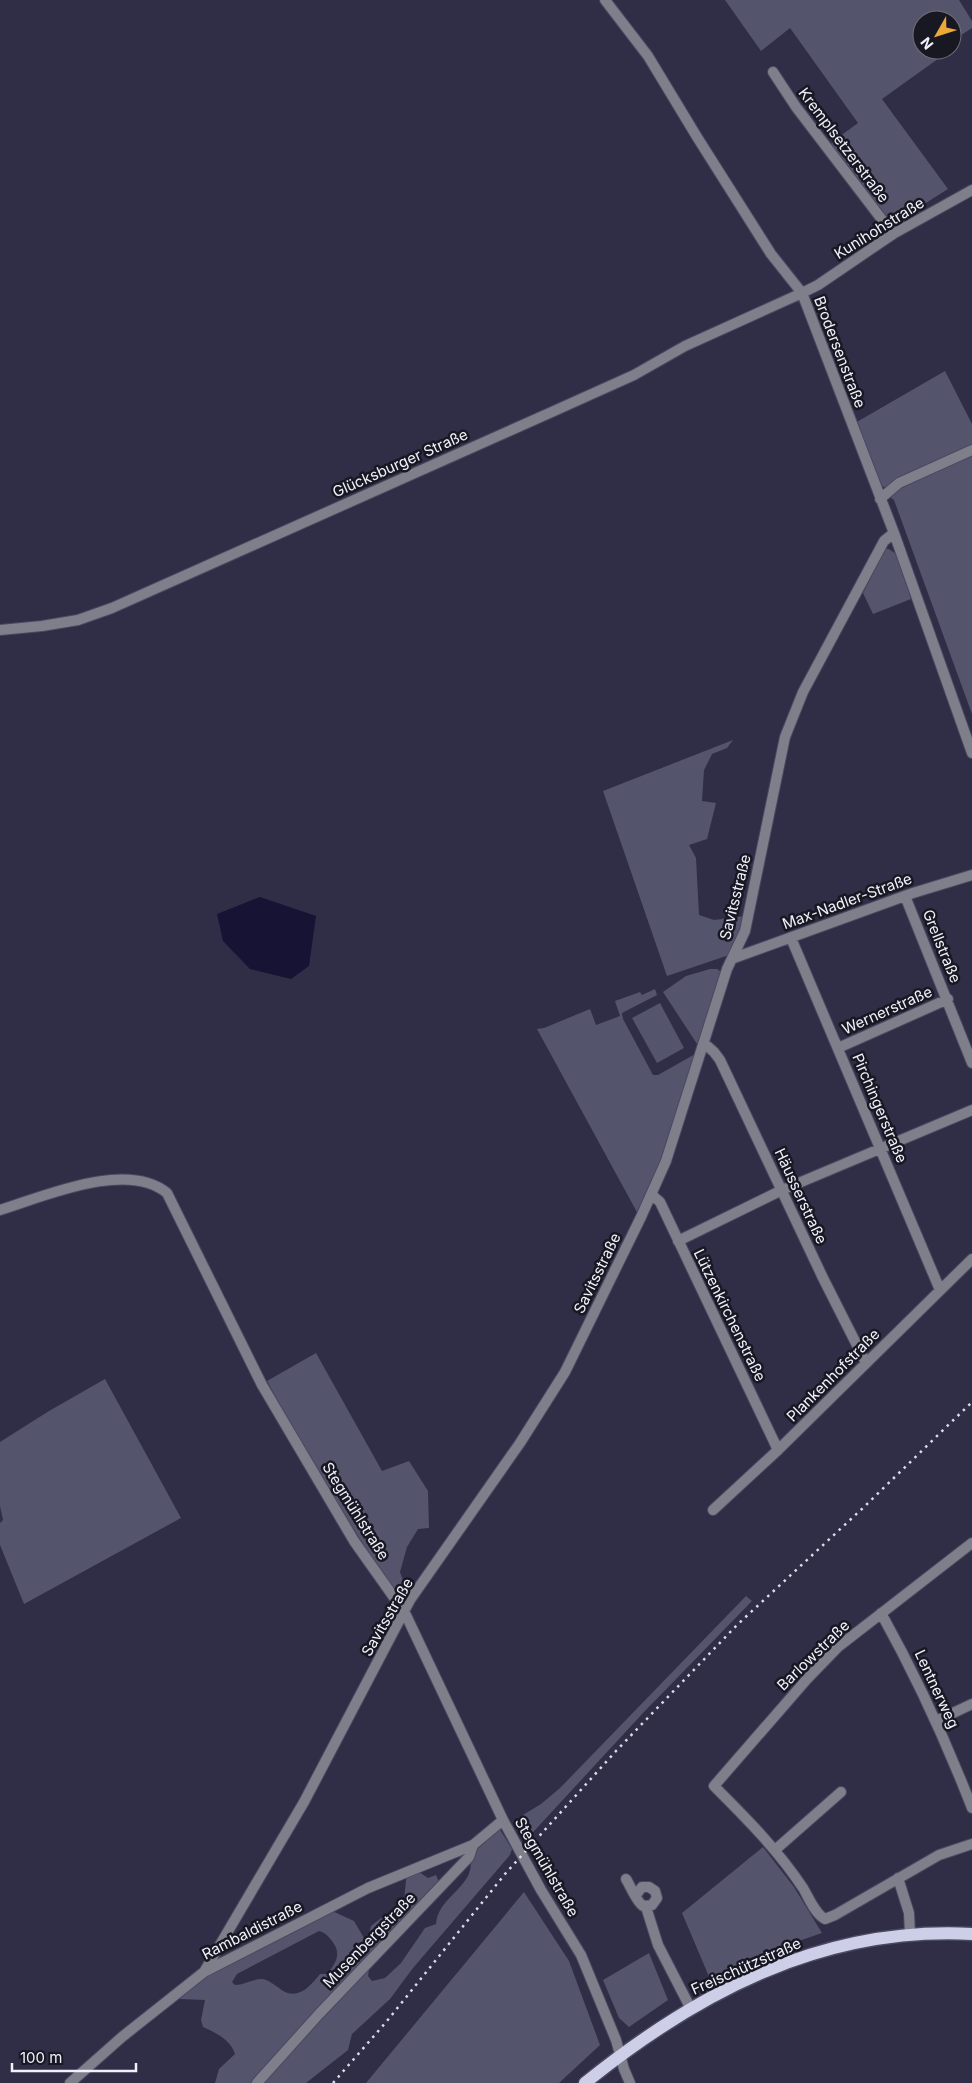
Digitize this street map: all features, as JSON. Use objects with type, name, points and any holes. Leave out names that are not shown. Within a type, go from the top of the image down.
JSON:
[{"type":"main road","name":"Freischützstraße","points":[[585,2083],[620,2054],[657,2028],[691,2008],[760,1974],[808,1955],[862,1940],[910,1934],[972,1934]]},
{"type":"street","name":"Brodersenstraße","points":[[605,0],[648,56],[771,254],[802,293],[894,534],[972,753]]},
{"type":"street","name":"Kremplsetzerstraße","points":[[773,72],[798,110],[893,234]]},
{"type":"street","name":"Kunihohstraße","points":[[802,293],[818,285],[893,234],[972,190]]},
{"type":"street","name":"Glücksburger Straße","points":[[0,630],[78,620],[140,597],[634,375],[685,346],[802,293]]},
{"type":"street","points":[[880,499],[899,484],[972,450]]},
{"type":"street","name":"Savitsstraße","points":[[204,1972],[304,1802],[405,1613],[410,1600],[520,1443],[565,1372],[652,1195],[666,1161],[705,1044],[727,969],[734,958],[745,931],[753,900],[785,737],[816,668],[884,541],[894,534]]},
{"type":"street","name":"Max-Nadler-Straße","points":[[734,958],[905,896],[972,875]]},
{"type":"street","name":"Grellstraße","points":[[905,896],[972,1062]]},
{"type":"street","name":"Pirchingerstraße","points":[[791,938],[940,1290]]},
{"type":"street","name":"Wernerstraße","points":[[838,1048],[948,999]]},
{"type":"street","name":"Häusserstraße","points":[[705,1044],[720,1060],[866,1364]]},
{"type":"street","points":[[678,1241],[782,1190],[972,1110]]},
{"type":"street","name":"Stegmühlstraße","points":[[0,1210],[102,1180],[132,1179],[146,1181],[167,1193],[262,1385],[354,1541],[405,1613],[503,1820],[541,1890],[581,1955],[616,2040],[630,2083]]},
{"type":"street","name":"Lützenkirchenstraße","points":[[652,1195],[660,1202],[778,1450]]},
{"type":"street","name":"Plankenhofstraße","points":[[712,1510],[778,1450],[972,1259]]},
{"type":"street","name":"Barlowstraße","points":[[775,1850],[714,1786],[807,1679],[838,1647],[972,1543]]},
{"type":"street","name":"Lentnerweg","points":[[881,1613],[907,1659],[936,1721],[972,1808]]},
{"type":"street","points":[[936,1721],[972,1704]]},
{"type":"street","points":[[842,1792],[775,1850],[795,1876],[819,1914],[825,1919],[939,1855],[972,1844]]},
{"type":"street","name":"Musenbergstraße","points":[[257,2083],[319,2014],[469,1857],[473,1845],[503,1820]]},
{"type":"street","name":"Rambaldistraße","points":[[70,2083],[122,2036],[204,1972],[368,1888],[473,1845]]},
{"type":"street","points":[[898,1878],[909,1913],[910,1934]]},
{"type":"street","points":[[626,1879],[638,1902],[646,1907],[658,1945],[691,2008]]},
{"type":"street","points":[[636,1895],[639,1889],[646,1886],[655,1891],[656,1901],[652,1906],[646,1907]]},
{"type":"shaded area","points":[[725,0],[959,0],[972,21],[972,28],[962,34],[962,10],[912,10],[912,60],[936,60],[882,99],[948,189],[899,220],[889,222],[831,146],[832,142],[858,123],[790,28],[761,51]]},
{"type":"shaded area","points":[[945,371],[972,424],[972,446],[891,486],[884,487],[878,485],[855,423]]},
{"type":"shaded area","points":[[972,454],[972,714],[894,500],[890,497],[894,491]]},
{"type":"shaded area","points":[[885,549],[889,549],[896,554],[911,599],[873,614],[863,593]]},
{"type":"shaded area","points":[[733,740],[727,748],[712,754],[704,770],[702,801],[716,803],[707,839],[689,845],[696,858],[699,915],[714,920],[745,916],[732,954],[667,976],[603,791]]},
{"type":"shaded area","points":[[260,897],[316,916],[309,966],[291,979],[250,969],[223,941],[217,914]]},
{"type":"shaded area","points":[[710,969],[717,969],[720,971],[720,975],[699,1047],[663,992],[686,976]]},
{"type":"shaded area","points":[[655,989],[657,995],[622,1013],[623,1019],[653,1075],[658,1075],[697,1053],[662,1160],[638,1214],[537,1029],[544,1028],[590,1009],[596,1025],[620,1016],[615,1001],[640,992],[642,995]]},
{"type":"shaded area","points":[[660,1003],[684,1048],[657,1063],[632,1018]]},
{"type":"shaded area","points":[[316,1353],[382,1471],[409,1461],[428,1491],[429,1528],[418,1529],[407,1547],[400,1572],[409,1596],[406,1600],[401,1601],[348,1520],[314,1465],[267,1381]]},
{"type":"shaded area","points":[[105,1379],[181,1518],[24,1604],[0,1545],[0,1523],[3,1520],[0,1506],[0,1442]]},
{"type":"shaded area","points":[[746,1596],[752,1601],[644,1712],[524,1842],[513,1821],[541,1804],[560,1788]]},
{"type":"shaded area","points":[[499,1828],[512,1849],[510,1855],[413,1968],[390,1999],[352,2034],[348,2050],[306,2083],[215,2083],[219,2069],[235,2054],[233,2049],[218,2034],[203,2027],[201,2020],[205,2000],[180,1999],[179,1994],[191,1984],[330,1910],[354,1921],[364,1938],[369,1934],[371,1926],[404,1901],[406,1880],[410,1871],[416,1870],[428,1878],[436,1875],[439,1882],[369,1970],[368,1976],[372,1981],[385,1978],[401,1963],[425,1928],[436,1924],[444,1904],[468,1876],[472,1853],[486,1842],[489,1833]],"holes":[[[319,1931],[328,1936],[335,1946],[337,1958],[327,1974],[320,1974],[302,1992],[291,1994],[262,1979],[238,1985],[232,1982],[237,1974]]]},
{"type":"shaded area","points":[[763,1847],[794,1887],[822,1933],[764,1953],[710,1979],[682,1913]]},
{"type":"shaded area","points":[[524,1892],[569,1961],[600,2045],[559,2083],[366,2083]]},
{"type":"shaded area","points":[[649,1953],[668,2000],[629,2027],[619,2018],[603,1980]]},
{"type":"railway","points":[[333,2083],[387,2021],[505,1874],[616,1751],[737,1625],[864,1507],[972,1402]]}]
